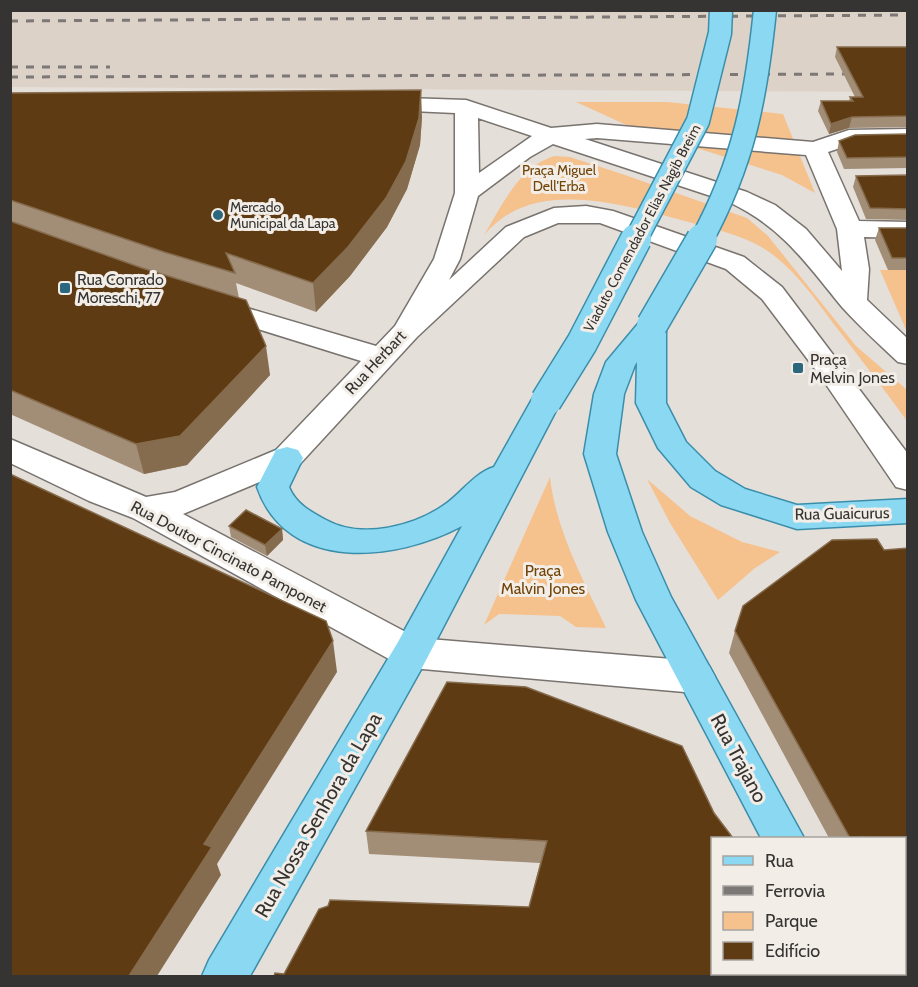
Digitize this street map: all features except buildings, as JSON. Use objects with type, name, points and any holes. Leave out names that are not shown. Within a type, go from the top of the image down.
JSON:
[{"type":"main road","name":"Viaduto Comendador Elias Nagib Breim","points":[[512,464],[546,401],[582,343],[698,121],[720,33],[721,10]]},
{"type":"main road","points":[[696,677],[654,600],[638,563],[600,454],[609,394],[621,362],[652,325],[696,252],[737,166],[749,119],[765,10]]},
{"type":"main road","name":"Rua Guaicurus","points":[[652,325],[651,403],[674,448],[704,479],[734,497],[797,517],[908,511]]},
{"type":"main road","points":[[287,458],[273,487],[284,508],[320,535],[346,542],[365,543],[399,537],[447,519],[512,464]]},
{"type":"main road","points":[[411,653],[512,464]]},
{"type":"main road","name":"Rua Nossa Senhora da Lapa","points":[[225,976],[411,653]]},
{"type":"main road","name":"Rua Trajano","points":[[696,677],[782,837]]},
{"type":"street","points":[[353,104],[466,107],[738,197],[766,210],[797,235],[853,302],[908,355]]},
{"type":"street","name":"Rua Herbart","points":[[145,509],[180,503],[287,458],[379,357],[407,330],[447,259],[467,193],[466,107]]},
{"type":"street","points":[[467,193],[522,152],[553,134],[615,132],[814,148],[849,137],[908,136]]},
{"type":"street","points":[[814,148],[839,177],[856,269],[853,302]]},
{"type":"street","points":[[407,330],[515,232],[539,221],[568,214],[611,218],[735,263],[772,293],[831,370],[908,479]]},
{"type":"street","points":[[850,230],[908,230]]},
{"type":"street","points":[[191,299],[379,357]]},
{"type":"street","name":"Rua Doutor Cincinato Pamponet","points":[[10,450],[101,493],[145,509],[411,653]]},
{"type":"street","points":[[411,653],[696,677]]},
{"type":"shaded area","points":[[11,11],[907,11],[907,92],[11,87]]},
{"type":"green space","name":"Praça Miguel Dell'Erba","points":[[576,102],[667,102],[783,114],[815,193],[782,175],[633,128]]},
{"type":"green space","name":"Praça Miguel Dell'Erba","points":[[555,156],[570,157],[747,218],[768,236],[856,346],[907,390],[907,421],[800,280],[767,250],[745,239],[709,227],[634,208],[580,200],[553,200],[527,206],[504,217],[484,235],[513,188],[532,168]]},
{"type":"green space","points":[[880,270],[907,270],[907,332]]},
{"type":"green space","name":"Praça Malvin Jones","points":[[550,477],[564,536],[606,628],[576,627],[560,616],[499,614],[484,625]]},
{"type":"green space","points":[[647,479],[690,516],[742,542],[780,552],[755,568],[718,600],[670,523]]},
{"type":"railway","points":[[10,21],[908,15]]},
{"type":"railway","points":[[10,67],[110,67]]},
{"type":"railway","points":[[10,77],[859,74]]},
{"type":"place","name":"Mercado Municipal da Lapa","points":[[218,215]]},
{"type":"place","name":"Rua Conrado Moreschi, 77","points":[[65,288]]},
{"type":"place","name":"Praça Melvin Jones","points":[[798,368]]}]
